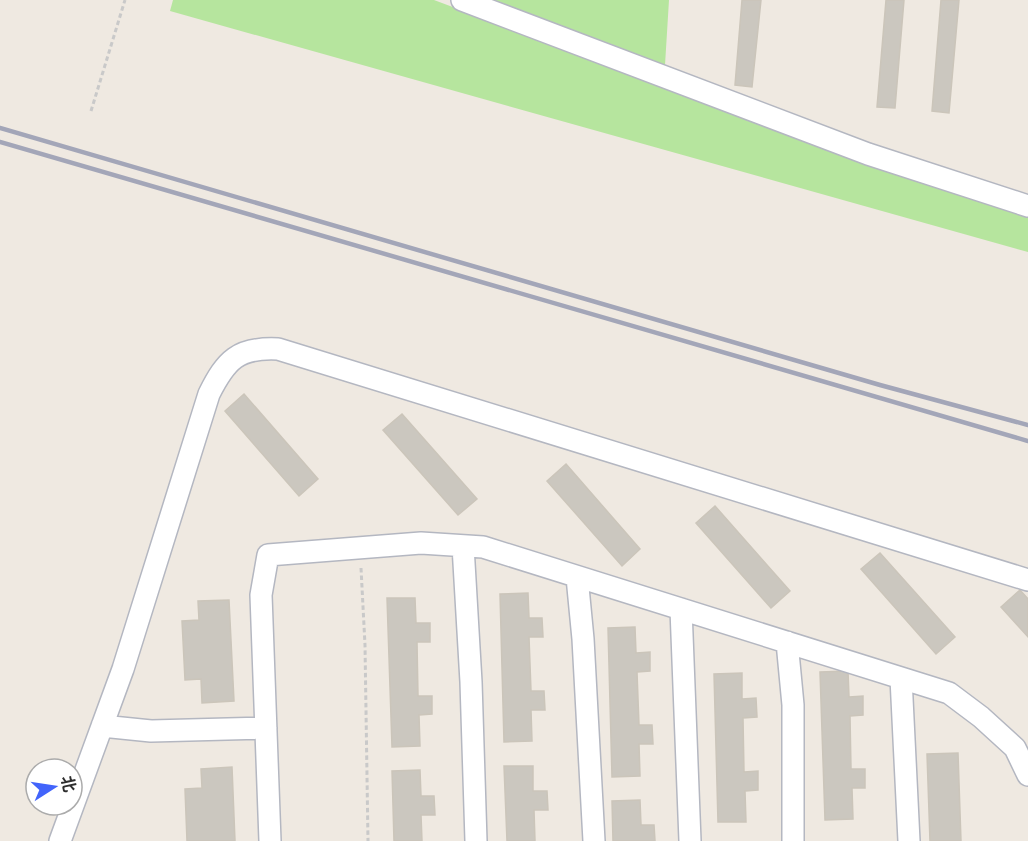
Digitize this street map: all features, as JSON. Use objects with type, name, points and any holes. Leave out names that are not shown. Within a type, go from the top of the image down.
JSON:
[{"type":"street","points":[[462,0],[868,154],[1028,206]]},
{"type":"street","points":[[60,841],[123,669],[209,394],[219,375],[235,356],[258,348],[278,349],[1028,580]]},
{"type":"street","points":[[270,841],[261,595],[268,555],[421,543],[483,547],[949,693],[981,717],[1015,748],[1028,775]]},
{"type":"street","points":[[463,546],[471,682],[476,841]]},
{"type":"street","points":[[577,577],[583,639],[594,841]]},
{"type":"street","points":[[681,609],[690,841]]},
{"type":"street","points":[[787,642],[793,705],[793,841]]},
{"type":"street","points":[[901,678],[909,841]]},
{"type":"street","points":[[102,726],[151,731],[266,728]]},
{"type":"path","points":[[91,111],[125,0]]},
{"type":"path","points":[[360,548],[365,645],[368,841]]},
{"type":"green space","points":[[173,0],[434,0],[864,161],[1028,213],[1028,252],[170,11]]},
{"type":"green space","points":[[489,0],[669,0],[665,65]]},
{"type":"building","points":[[742,0],[761,0],[752,87],[735,85]]},
{"type":"building","points":[[886,0],[904,0],[895,108],[877,107]]},
{"type":"building","points":[[941,0],[959,0],[949,113],[932,111]]},
{"type":"building","points":[[244,394],[318,479],[299,496],[225,411]]},
{"type":"building","points":[[402,414],[477,499],[458,515],[383,430]]},
{"type":"building","points":[[566,464],[640,549],[622,566],[547,481]]},
{"type":"building","points":[[715,506],[790,591],[771,608],[696,523]]},
{"type":"building","points":[[880,553],[955,637],[936,654],[861,569]]},
{"type":"building","points":[[1020,590],[1028,599],[1028,637],[1001,607]]},
{"type":"building","points":[[528,593],[529,618],[542,618],[543,637],[529,637],[531,691],[544,691],[545,710],[531,710],[532,741],[504,742],[500,594]]},
{"type":"building","points":[[387,598],[415,598],[416,623],[430,623],[430,642],[417,642],[418,696],[432,696],[432,714],[419,715],[420,746],[392,747]]},
{"type":"building","points":[[229,600],[234,701],[202,703],[201,679],[185,680],[182,621],[199,620],[198,601]]},
{"type":"building","points":[[635,627],[636,653],[650,652],[650,671],[637,672],[639,725],[652,725],[653,744],[639,744],[640,776],[612,777],[608,628]]},
{"type":"building","points":[[848,671],[849,697],[863,696],[863,715],[850,716],[851,769],[865,769],[865,788],[852,788],[853,819],[825,820],[820,672]]},
{"type":"building","points":[[742,673],[742,699],[756,698],[757,717],[743,718],[744,772],[758,771],[758,790],[745,791],[746,822],[718,822],[714,674]]},
{"type":"building","points":[[958,753],[961,841],[930,841],[927,754]]},
{"type":"building","points":[[504,766],[533,766],[533,791],[547,791],[548,810],[534,810],[535,841],[507,841]]},
{"type":"building","points":[[232,767],[235,841],[187,841],[185,789],[202,788],[201,769]]},
{"type":"building","points":[[420,770],[421,796],[434,796],[435,815],[421,815],[422,841],[394,841],[392,771]]},
{"type":"building","points":[[640,800],[641,825],[654,825],[655,841],[613,841],[612,801]]},
{"type":"railway","points":[[0,128],[880,385],[1028,425]]},
{"type":"railway","points":[[0,142],[1028,441]]}]
